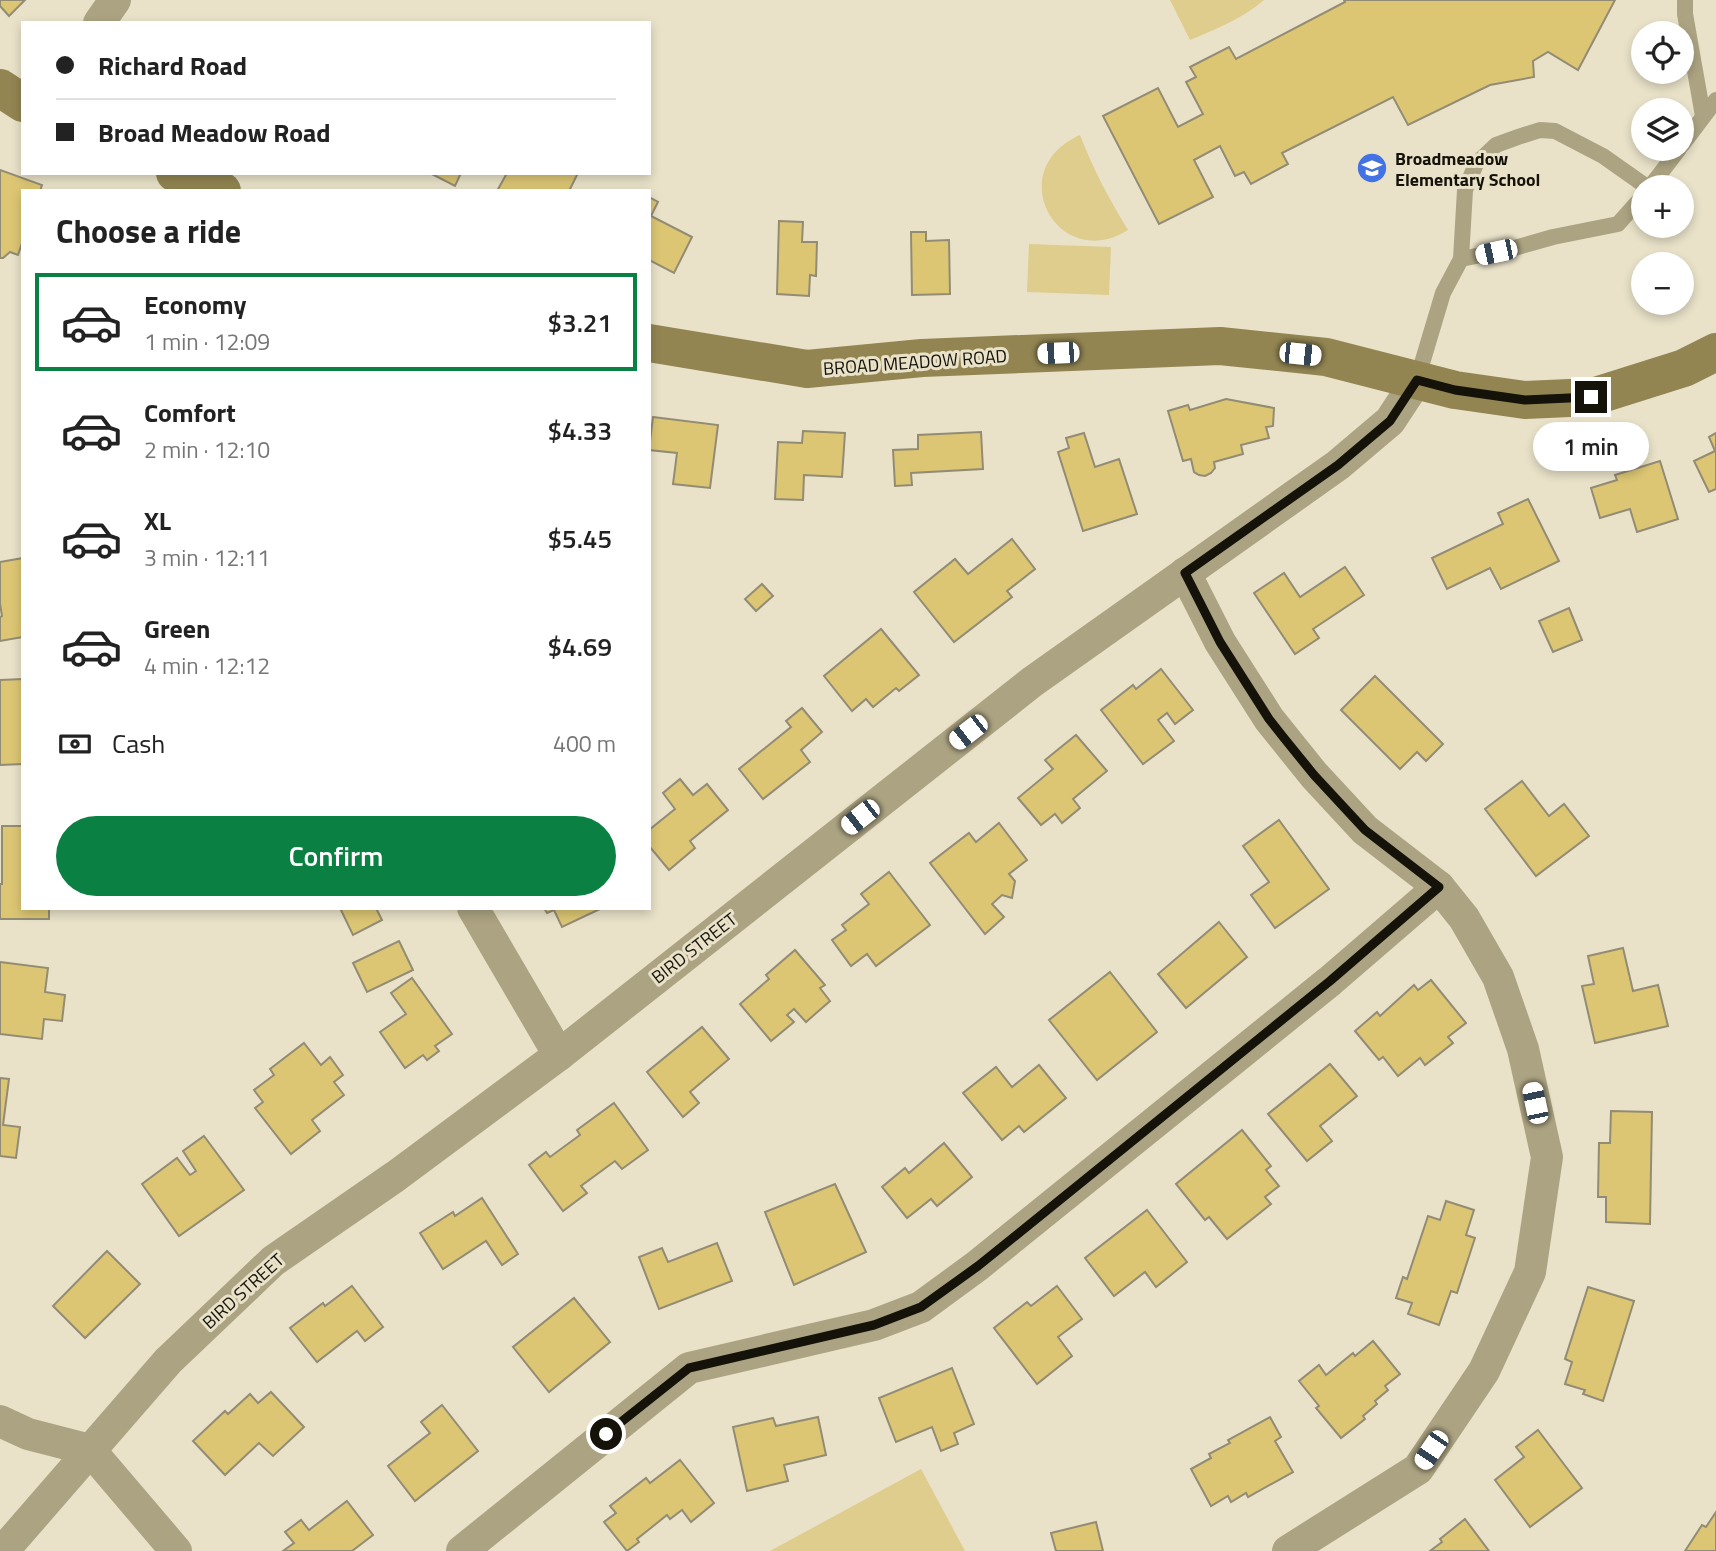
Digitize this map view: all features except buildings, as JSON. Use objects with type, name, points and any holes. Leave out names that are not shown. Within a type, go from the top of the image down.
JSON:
[{"type":"street","points":[[100,21],[115,0]]},
{"type":"street","points":[[0,88],[21,102]]},
{"type":"street","points":[[180,175],[217,189]]},
{"type":"street","name":"BROAD MEADOW ROAD","points":[[651,343],[807,369],[922,358],[1220,346],[1326,357],[1455,390],[1525,400],[1591,397],[1684,368],[1716,352]]},
{"type":"street","name":"BIRD STREET","points":[[3,1551],[169,1361],[273,1261],[396,1176],[559,1055],[1032,681],[1338,465],[1390,421],[1417,380]]},
{"type":"street","points":[[1185,573],[1220,642],[1276,729],[1365,830],[1439,887],[1464,918],[1498,977],[1522,1049],[1547,1157],[1530,1272],[1484,1371],[1418,1469],[1288,1551]]},
{"type":"street","points":[[462,1551],[689,1368],[874,1325],[921,1307],[999,1249],[1330,981],[1439,887]]},
{"type":"street","points":[[474,910],[559,1055]]},
{"type":"street","points":[[0,1421],[28,1434],[90,1450],[176,1551]]},
{"type":"lane","points":[[1685,0],[1685,14],[1703,116]]},
{"type":"lane","points":[[1694,128],[1716,100]]},
{"type":"lane","points":[[1417,380],[1443,293],[1461,259],[1465,190],[1476,164],[1496,145],[1539,130],[1555,131],[1603,156],[1631,175]]},
{"type":"lane","points":[[1658,175],[1669,161]]},
{"type":"lane","points":[[1461,259],[1618,224],[1631,209]]},
{"type":"shaded area","points":[[1170,0],[1264,0],[1238,18],[1190,40]]},
{"type":"shaded area","points":[[1080,135],[1102,184],[1128,230],[1103,240],[1080,239],[1061,229],[1048,212],[1042,192],[1044,171],[1057,151]]},
{"type":"shaded area","points":[[1029,244],[1111,247],[1109,295],[1027,292]]},
{"type":"shaded area","points":[[921,1469],[965,1551],[770,1551]]},
{"type":"place","name":"Broadmeadow Elementary School","points":[[1372,168]]},
{"type":"route","points":[[606,1434],[689,1368],[874,1325],[921,1307],[978,1266],[1330,981],[1439,887],[1365,830],[1284,738],[1220,642],[1185,573],[1338,465],[1390,421],[1417,380],[1455,390],[1525,400],[1591,397]]}]
